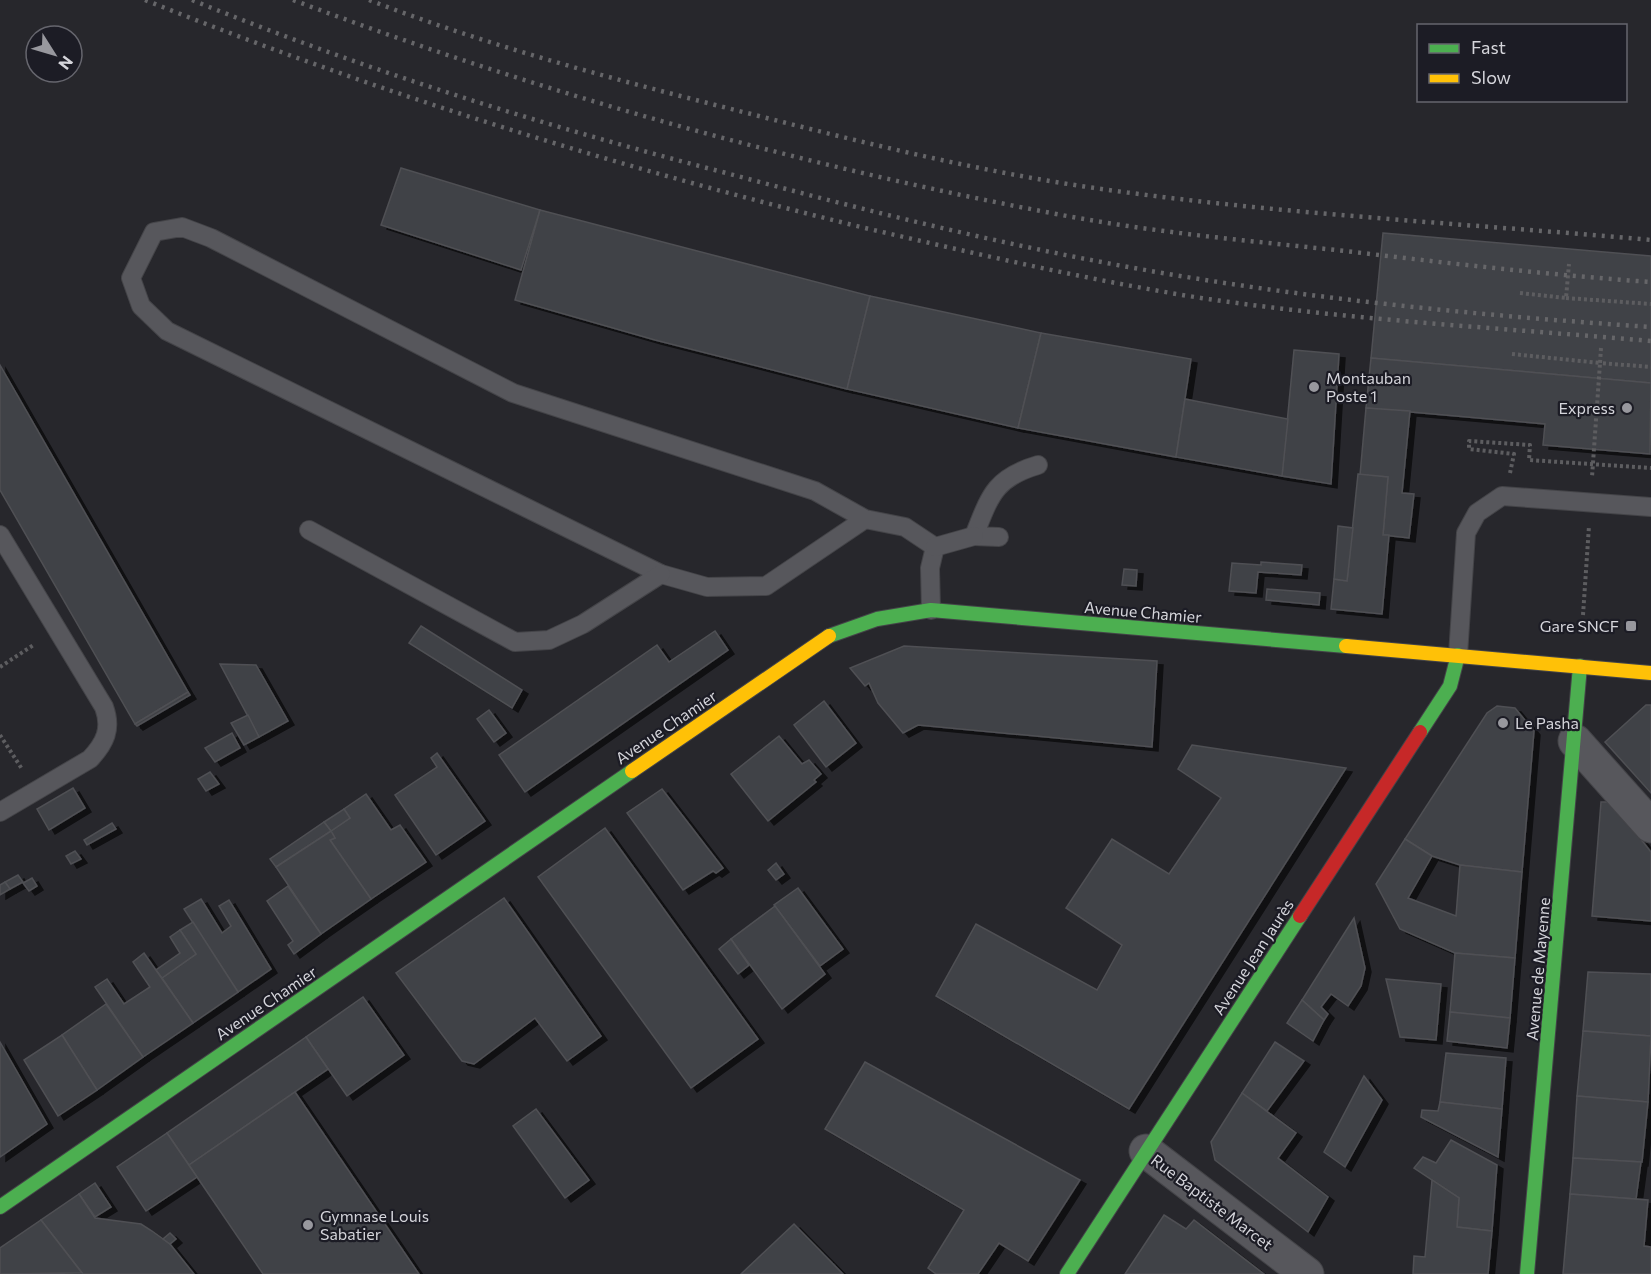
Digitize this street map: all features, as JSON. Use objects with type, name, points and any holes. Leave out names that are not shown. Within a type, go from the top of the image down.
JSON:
[{"type":"main road","name":"Avenue Chamier","points":[[0,1207],[826,637],[872,618],[900,612],[931,610],[1651,673]]},
{"type":"main road","name":"Avenue Jean Jaurès","points":[[1067,1274],[1450,686],[1458,655]]},
{"type":"main road","name":"Avenue de Mayenne","points":[[1527,1274],[1580,666]]},
{"type":"street","points":[[1575,741],[1651,826]]},
{"type":"street","name":"Rue Baptiste Marcet","points":[[1146,1151],[1307,1274]]},
{"type":"lane","points":[[865,519],[766,586],[706,587],[662,574],[167,331],[141,306],[131,278],[154,232],[182,227],[211,238],[513,393],[815,491],[865,519],[905,527],[935,547],[974,536],[999,537]]},
{"type":"lane","points":[[974,536],[996,487],[1017,471],[1038,465]]},
{"type":"lane","points":[[1458,655],[1466,533],[1477,513],[1502,496],[1651,507]]},
{"type":"lane","points":[[309,530],[515,642],[549,640],[583,624],[662,574]]},
{"type":"lane","points":[[0,535],[104,707],[108,727],[101,747],[90,759],[0,812]]},
{"type":"lane","points":[[931,610],[930,567],[935,547]]},
{"type":"path","points":[[1566,298],[1569,264]]},
{"type":"path","points":[[1520,293],[1651,304]]},
{"type":"path","points":[[1583,615],[1601,348]]},
{"type":"path","points":[[1512,354],[1651,367]]},
{"type":"path","points":[[1502,496],[1514,454],[1469,449],[1469,441],[1530,445],[1529,460],[1651,468]]},
{"type":"path","points":[[0,667],[58,629]]},
{"type":"path","points":[[0,735],[37,792]]},
{"type":"building","points":[[401,168],[540,210],[521,270],[381,225]]},
{"type":"building","points":[[540,210],[870,296],[847,389],[655,340],[515,300]]},
{"type":"building","points":[[1383,233],[1651,256],[1651,383],[1371,358]]},
{"type":"building","points":[[870,296],[1041,333],[1018,428],[847,389]]},
{"type":"building","points":[[1041,333],[1191,359],[1176,457],[1018,428]]},
{"type":"building","name":"Montauban Poste 1","points":[[1294,350],[1339,354],[1331,484],[1282,476]]},
{"type":"building","points":[[1371,358],[1651,383],[1650,454],[1543,445],[1545,424],[1366,408]]},
{"type":"building","points":[[0,365],[188,692],[135,724],[0,490]]},
{"type":"building","points":[[1185,399],[1288,419],[1282,476],[1176,457]]},
{"type":"building","points":[[1366,408],[1410,411],[1402,493],[1414,494],[1409,538],[1383,535],[1388,477],[1360,475]]},
{"type":"building","points":[[1358,474],[1388,477],[1383,535],[1389,535],[1382,614],[1331,609],[1334,579],[1347,581]]},
{"type":"building","points":[[1338,526],[1353,528],[1347,581],[1334,579]]},
{"type":"building","points":[[1261,562],[1302,565],[1301,575],[1258,572],[1256,593],[1229,591],[1232,563],[1261,565]]},
{"type":"building","points":[[1124,569],[1137,570],[1136,586],[1122,585]]},
{"type":"building","points":[[1267,589],[1320,593],[1319,605],[1266,600]]},
{"type":"building","points":[[421,626],[522,690],[512,708],[409,643]]},
{"type":"building","points":[[715,631],[728,650],[525,792],[499,755],[657,645],[669,662]]},
{"type":"building","points":[[904,646],[1157,661],[1152,747],[918,725],[903,733],[878,703],[869,683],[865,686],[850,668]]},
{"type":"building","points":[[220,664],[256,665],[288,721],[259,737]]},
{"type":"building","points":[[188,692],[190,695],[137,726],[135,724]]},
{"type":"building","points":[[824,701],[856,743],[826,767],[794,725]]},
{"type":"building","points":[[1646,705],[1651,705],[1651,793],[1605,742]]},
{"type":"building","points":[[1497,706],[1515,708],[1534,731],[1522,872],[1460,865],[1432,856],[1405,839],[1487,713]]},
{"type":"building","points":[[489,710],[506,733],[494,742],[477,719]]},
{"type":"building","points":[[248,715],[259,737],[244,745],[231,723]]},
{"type":"building","points":[[232,733],[240,748],[215,762],[205,748]]},
{"type":"building","points":[[779,736],[802,764],[809,760],[821,774],[814,780],[816,782],[768,821],[731,774]]},
{"type":"building","points":[[1192,745],[1346,768],[1129,1109],[936,996],[976,924],[1097,990],[1122,945],[1066,908],[1112,839],[1169,874],[1221,798],[1178,769]]},
{"type":"building","points":[[437,753],[485,821],[436,855],[395,795],[437,767],[431,758]]},
{"type":"building","points":[[210,772],[219,784],[206,791],[198,779]]},
{"type":"building","points":[[73,788],[85,808],[49,830],[37,809]]},
{"type":"building","points":[[662,789],[723,868],[716,873],[713,871],[683,890],[627,813]]},
{"type":"building","points":[[366,794],[391,830],[400,825],[426,862],[371,899],[330,840],[335,838],[331,831],[350,818],[344,809]]},
{"type":"building","points":[[1601,802],[1612,802],[1651,852],[1651,921],[1592,916]]},
{"type":"building","points":[[344,809],[350,818],[331,831],[324,822]]},
{"type":"building","points":[[324,822],[331,831],[276,867],[270,859]]},
{"type":"building","points":[[112,823],[116,829],[87,845],[84,840]]},
{"type":"building","points":[[605,828],[758,1039],[691,1088],[538,877]]},
{"type":"building","points":[[331,831],[335,838],[330,840],[371,899],[321,934],[276,867]]},
{"type":"building","points":[[1405,839],[1432,856],[1408,898],[1456,916],[1460,865],[1522,872],[1515,958],[1455,953],[1400,929],[1376,884]]},
{"type":"building","points":[[75,851],[81,859],[71,864],[66,856]]},
{"type":"building","points":[[776,863],[784,874],[776,880],[768,870]]},
{"type":"building","points":[[18,875],[23,882],[10,889],[5,882]]},
{"type":"building","points":[[32,878],[37,886],[29,891],[23,883]]},
{"type":"building","points":[[5,882],[10,889],[0,895],[0,885]]},
{"type":"building","points":[[288,886],[321,934],[294,954],[288,945],[293,941],[267,901]]},
{"type":"building","points":[[798,888],[843,949],[820,966],[774,905]]},
{"type":"building","points":[[504,898],[601,1036],[567,1061],[535,1018],[474,1064],[462,1061],[396,973]]},
{"type":"building","points":[[201,899],[222,933],[231,926],[219,906],[229,900],[271,969],[238,992],[184,909]]},
{"type":"building","points":[[775,906],[825,974],[782,1009],[731,939]]},
{"type":"building","points":[[1354,918],[1365,968],[1361,986],[1348,1006],[1331,994],[1321,1007],[1328,1014],[1324,1020],[1302,1000]]},
{"type":"building","points":[[193,922],[238,992],[193,1023],[162,978],[196,954],[180,930]]},
{"type":"building","points":[[180,930],[196,954],[162,978],[156,970],[180,953],[170,937]]},
{"type":"building","points":[[731,939],[749,965],[738,974],[719,949]]},
{"type":"building","points":[[144,953],[193,1023],[143,1057],[95,987],[107,979],[124,1004],[150,987],[133,962]]},
{"type":"building","points":[[1455,953],[1515,958],[1510,1018],[1450,1012]]},
{"type":"building","points":[[1588,972],[1651,974],[1651,1036],[1583,1031]]},
{"type":"building","points":[[1386,979],[1441,984],[1436,1040],[1400,1037]]},
{"type":"building","points":[[363,997],[404,1055],[347,1096],[306,1037]]},
{"type":"building","points":[[1302,1000],[1324,1020],[1313,1041],[1287,1023]]},
{"type":"building","points":[[106,1004],[143,1057],[97,1090],[62,1035]]},
{"type":"building","points":[[1450,1012],[1510,1018],[1507,1048],[1447,1041]]},
{"type":"building","points":[[1583,1031],[1651,1036],[1648,1102],[1577,1096]]},
{"type":"building","points":[[62,1035],[97,1090],[58,1116],[24,1060]]},
{"type":"building","points":[[306,1037],[328,1069],[189,1165],[167,1133]]},
{"type":"building","points":[[0,1042],[47,1124],[0,1157]]},
{"type":"building","points":[[1275,1042],[1304,1061],[1267,1111],[1242,1093]]},
{"type":"building","points":[[1446,1053],[1506,1058],[1502,1109],[1440,1102]]},
{"type":"building","points":[[865,1062],[1080,1180],[1028,1261],[999,1243],[978,1274],[936,1274],[928,1268],[964,1210],[825,1129]]},
{"type":"building","points":[[1364,1076],[1382,1100],[1345,1167],[1324,1152]]},
{"type":"building","name":"Gymnase Louis Sabatier","points":[[295,1092],[419,1274],[263,1274],[189,1165]]},
{"type":"building","points":[[1242,1093],[1296,1133],[1278,1158],[1328,1197],[1308,1232],[1215,1160],[1211,1142]]},
{"type":"building","points":[[1577,1096],[1648,1102],[1642,1162],[1573,1158]]},
{"type":"building","points":[[1440,1102],[1502,1109],[1498,1157],[1421,1117],[1422,1110],[1438,1111]]},
{"type":"building","points":[[536,1109],[589,1180],[565,1198],[513,1126]]},
{"type":"building","points":[[167,1133],[197,1177],[146,1211],[117,1167]]},
{"type":"building","points":[[1451,1140],[1497,1165],[1492,1231],[1457,1227],[1459,1198],[1414,1168],[1423,1157],[1436,1163]]},
{"type":"building","points":[[1573,1158],[1641,1162],[1636,1199],[1570,1194]]},
{"type":"building","points":[[1432,1180],[1459,1198],[1457,1227],[1492,1231],[1488,1274],[1413,1274],[1414,1256],[1425,1257]]},
{"type":"building","points":[[95,1183],[111,1207],[95,1217],[79,1194]]},
{"type":"building","points":[[79,1194],[95,1218],[141,1224],[152,1231],[170,1244],[194,1274],[83,1274],[41,1220]]},
{"type":"building","points":[[1570,1194],[1648,1200],[1644,1246],[1651,1247],[1651,1274],[1563,1274]]},
{"type":"building","points":[[1164,1215],[1186,1229],[1194,1220],[1264,1274],[1125,1274]]},
{"type":"building","points":[[41,1220],[82,1273],[0,1274],[0,1248]]},
{"type":"building","points":[[794,1224],[843,1274],[741,1274]]},
{"type":"building","points":[[170,1233],[176,1239],[170,1244],[163,1239]]},
{"type":"railway","points":[[145,0],[322,67],[501,127],[682,180],[865,228],[1033,266],[1201,298],[1369,318],[1651,341]]},
{"type":"railway","points":[[192,0],[324,51],[526,117],[777,187],[968,234],[1112,264],[1246,286],[1516,317],[1651,327]]},
{"type":"railway","points":[[293,0],[482,67],[578,97],[772,151],[968,197],[1067,216],[1171,232],[1574,276],[1651,282]]},
{"type":"railway","points":[[369,0],[462,33],[604,76],[913,154],[1039,179],[1223,204],[1651,240]]},
{"type":"traffic: fast","points":[[829,636],[877,619],[931,610],[1346,646]]},
{"type":"traffic: fast","points":[[1420,732],[1450,686],[1458,655]]},
{"type":"traffic: fast","points":[[1527,1274],[1580,666]]},
{"type":"traffic: fast","points":[[0,1207],[632,771]]},
{"type":"traffic: fast","points":[[1067,1274],[1300,916]]},
{"type":"traffic: slow","points":[[632,771],[829,636]]},
{"type":"traffic: slow","points":[[1346,646],[1651,673]]},
{"type":"traffic: jam","points":[[1300,916],[1420,732]]},
{"type":"place","name":"Montauban Poste 1","points":[[1314,387]]},
{"type":"place","name":"Express","points":[[1627,408]]},
{"type":"place","name":"Gare SNCF","points":[[1631,626]]},
{"type":"place","name":"Le Pasha","points":[[1503,723]]},
{"type":"place","name":"Gymnase Louis Sabatier","points":[[308,1225]]}]
